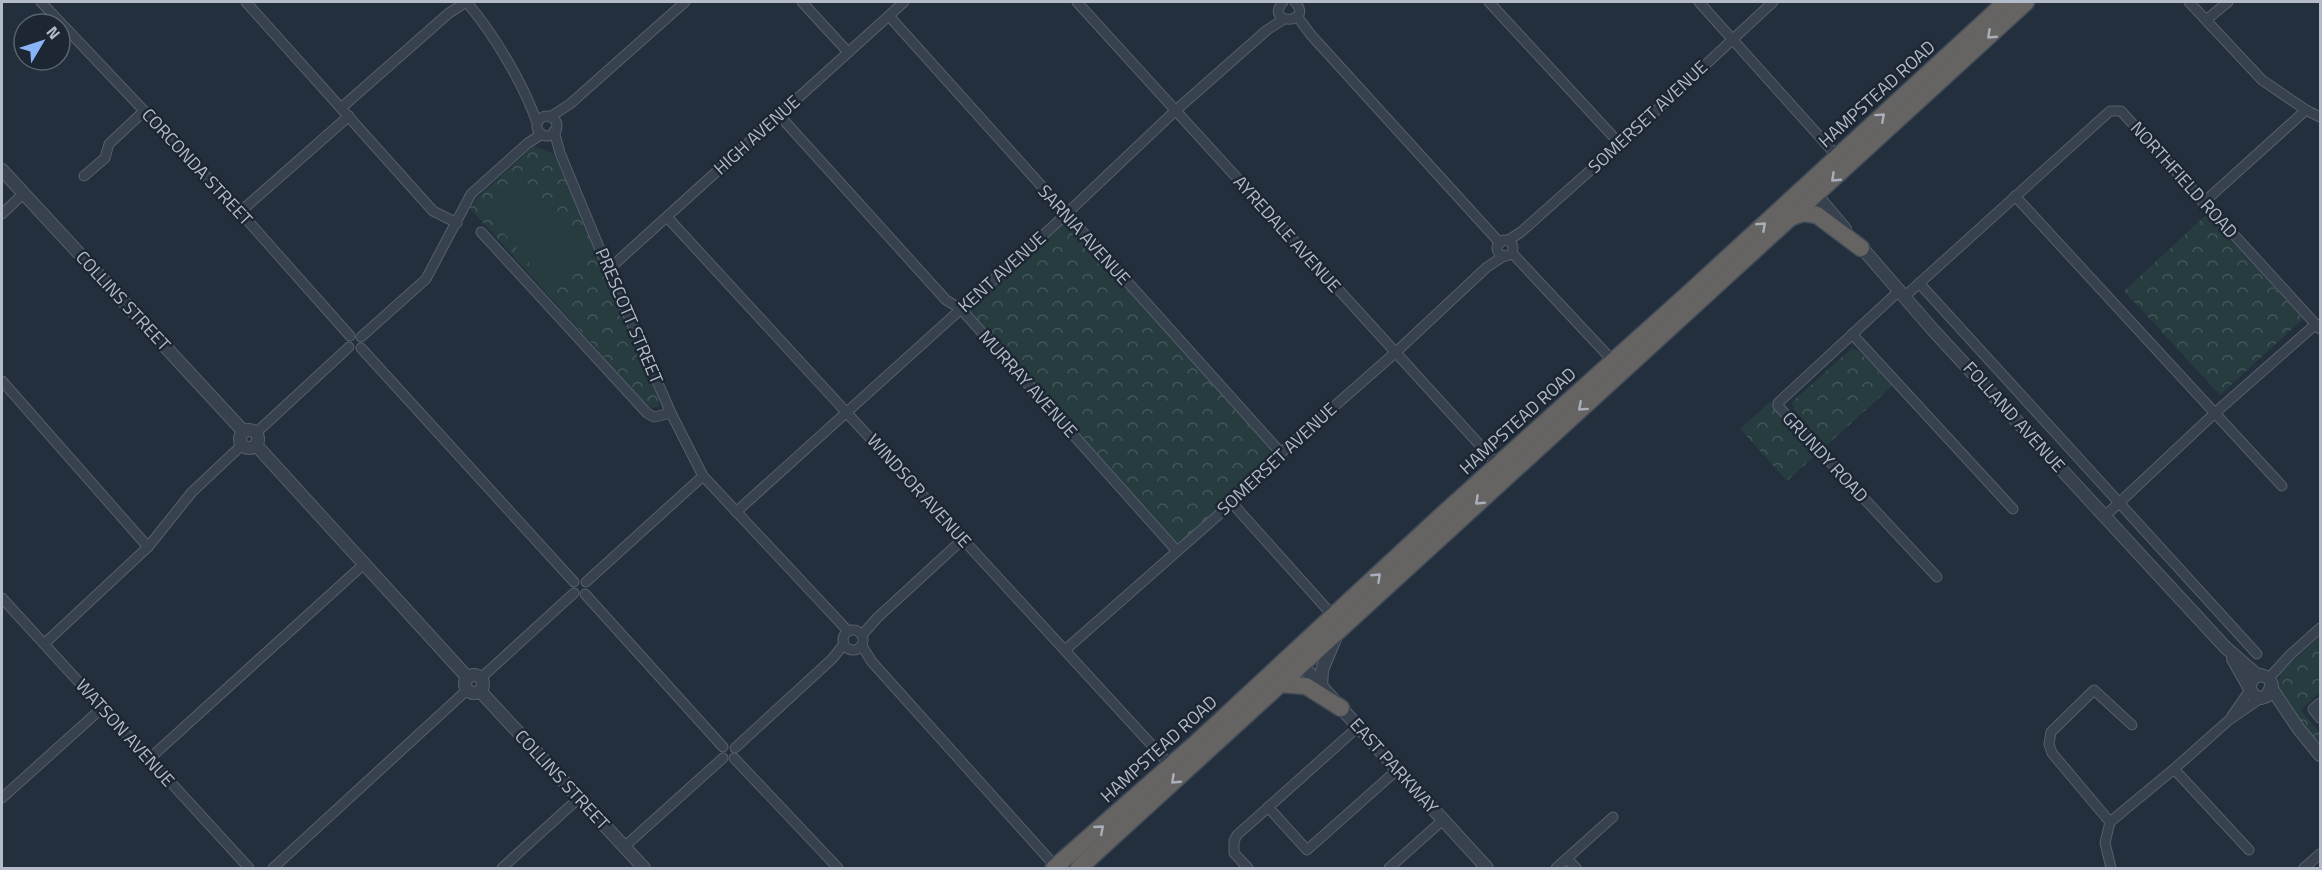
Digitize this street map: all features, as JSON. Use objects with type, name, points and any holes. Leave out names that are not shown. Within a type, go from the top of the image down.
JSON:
[{"type":"highway","name":"HAMPSTEAD ROAD","points":[[1618,366],[1791,217],[1838,156],[2004,6],[2026,2]]},
{"type":"highway","name":"HAMPSTEAD ROAD","points":[[1056,868],[1171,766],[1338,624],[1502,470],[1811,189],[2004,6]]},
{"type":"highway","points":[[1791,217],[1803,213],[1817,215],[1861,248]]},
{"type":"highway","name":"HAMPSTEAD ROAD","points":[[1079,868],[1274,680],[1301,664],[1338,624]]},
{"type":"highway","points":[[1274,680],[1306,686],[1341,708]]},
{"type":"street","name":"CORCONDA STREET","points":[[42,2],[240,212],[350,336]]},
{"type":"street","points":[[246,2],[433,211],[457,223]]},
{"type":"street","points":[[361,337],[426,279],[471,194],[685,2]]},
{"type":"street","points":[[802,2],[848,52]]},
{"type":"street","name":"HIGH AVENUE","points":[[609,269],[904,2]]},
{"type":"street","name":"AYREDALE AVENUE","points":[[1077,2],[1502,470]]},
{"type":"street","points":[[1489,2],[1620,144]]},
{"type":"street","points":[[1699,2],[1838,156]]},
{"type":"street","name":"SOMERSET AVENUE","points":[[1065,650],[1232,503],[1281,453],[1395,353],[1521,232],[1773,2]]},
{"type":"street","points":[[2190,2],[2262,80],[2320,117]]},
{"type":"street","points":[[2206,20],[2228,2]]},
{"type":"street","points":[[341,108],[449,13],[465,3]]},
{"type":"street","name":"PRESCOTT STREET","points":[[465,3],[482,21],[560,153],[671,413],[703,476],[831,615],[1056,868]]},
{"type":"street","points":[[1289,8],[1505,248],[1618,366]]},
{"type":"street","name":"KENT AVENUE","points":[[736,512],[1066,214],[1289,8]]},
{"type":"street","name":"SARNIA AVENUE","points":[[889,16],[1281,453]]},
{"type":"street","points":[[2203,203],[2306,110]]},
{"type":"street","points":[[84,176],[105,158],[109,144],[144,111]]},
{"type":"street","name":"NORTHFIELD ROAD","points":[[1901,294],[1919,283],[2110,111],[2121,111],[2318,327]]},
{"type":"street","name":"MURRAY AVENUE","points":[[779,115],[946,300],[961,309],[1177,551]]},
{"type":"street","points":[[240,212],[349,116]]},
{"type":"street","name":"COLLINS STREET","points":[[2,170],[252,437],[364,564],[644,868]]},
{"type":"street","name":"FOLLAND AVENUE","points":[[1811,189],[1901,294],[2264,688],[2320,753]]},
{"type":"street","points":[[2,214],[23,194]]},
{"type":"street","points":[[2015,196],[2282,486]]},
{"type":"street","name":"WINDSOR AVENUE","points":[[667,217],[1171,766]]},
{"type":"street","points":[[481,232],[647,412],[654,417],[671,413]]},
{"type":"street","name":"FOLLAND AVENUE","points":[[1919,283],[2257,654]]},
{"type":"street","name":"GRUNDY ROAD","points":[[1901,294],[1852,334],[1778,403],[1778,406],[1937,577]]},
{"type":"street","points":[[2105,516],[2216,412],[2318,327]]},
{"type":"street","points":[[349,347],[347,340],[350,336],[357,334],[363,342],[361,348]]},
{"type":"street","points":[[1852,334],[2013,509]]},
{"type":"street","points":[[44,644],[148,547],[192,492],[242,445],[240,438],[252,437],[349,347]]},
{"type":"street","points":[[349,347],[357,350],[361,348]]},
{"type":"street","points":[[361,348],[574,582]]},
{"type":"street","points":[[2,381],[148,547]]},
{"type":"street","points":[[586,582],[703,476]]},
{"type":"street","points":[[1232,503],[1338,624],[1331,653],[1322,670],[1321,687]]},
{"type":"street","points":[[735,747],[963,539]]},
{"type":"street","points":[[149,759],[364,564]]},
{"type":"street","points":[[574,582],[580,580],[586,582]]},
{"type":"street","points":[[574,582],[572,589],[579,596],[585,594],[588,588],[586,582]]},
{"type":"street","points":[[273,868],[574,593]]},
{"type":"street","points":[[585,594],[723,747]]},
{"type":"street","name":"WATSON AVENUE","points":[[2,598],[249,868]]},
{"type":"street","points":[[2111,868],[2105,843],[2110,822],[2174,769],[2264,688],[2290,655],[2320,628]]},
{"type":"street","name":"FOLLAND AVENUE","points":[[2225,647],[2249,688]]},
{"type":"street","name":"EAST PARKWAY","points":[[1301,664],[1485,868]]},
{"type":"street","points":[[2229,720],[2249,688],[2251,680],[2264,688]]},
{"type":"street","points":[[2110,822],[2052,753],[2049,744],[2051,732],[2094,690],[2132,725]]},
{"type":"street","points":[[2317,706],[2320,718]]},
{"type":"street","points":[[2,798],[102,708]]},
{"type":"street","points":[[1248,868],[1234,853],[1234,841],[1237,835],[1358,727]]},
{"type":"street","points":[[728,745],[735,747],[737,753],[734,758],[728,761],[723,758],[720,752],[723,747],[728,745]]},
{"type":"street","points":[[624,847],[723,758]]},
{"type":"street","points":[[734,758],[838,868]]},
{"type":"street","points":[[2174,769],[2248,850]]},
{"type":"street","points":[[1268,807],[1307,850],[1397,770]]},
{"type":"street","points":[[502,868],[579,798]]},
{"type":"street","points":[[1556,868],[1612,817]]},
{"type":"street","points":[[1389,868],[1443,820]]},
{"type":"street","points":[[2304,868],[2320,854]]},
{"type":"street","points":[[1567,859],[1576,868]]},
{"type":"green space","points":[[534,146],[554,154],[659,400],[658,407],[652,408],[646,404],[470,208],[477,198]]},
{"type":"green space","points":[[520,175],[585,250],[547,283],[482,208]]},
{"type":"green space","points":[[1066,214],[1281,453],[1177,551],[961,309]]},
{"type":"green space","points":[[2207,214],[2303,319],[2220,395],[2124,291]]},
{"type":"green space","points":[[1852,348],[1859,351],[1892,386],[1826,446],[1794,410],[1792,402]]},
{"type":"green space","points":[[1771,401],[1818,453],[1787,481],[1740,429]]},
{"type":"green space","points":[[2320,636],[2320,692],[2301,710],[2320,733],[2317,741],[2275,693],[2280,673]]}]
